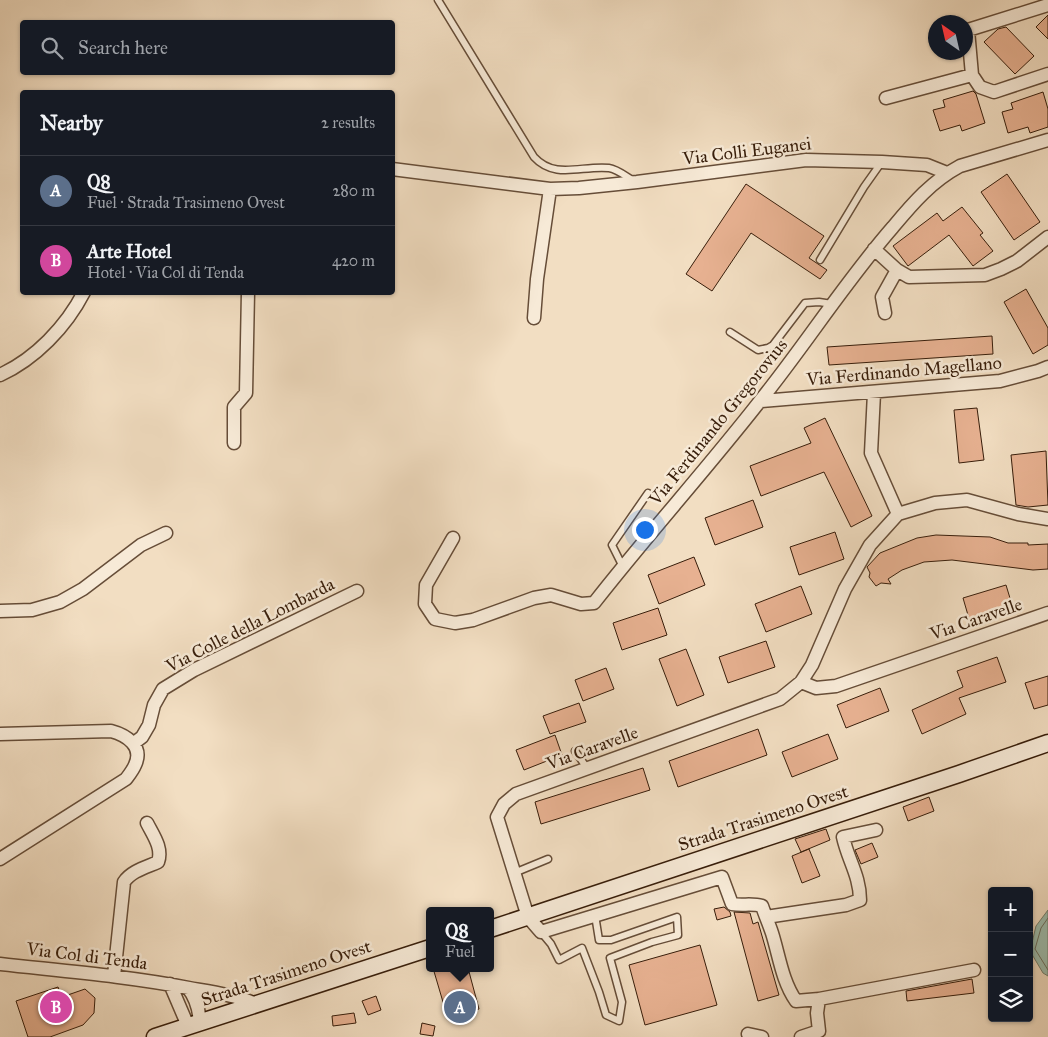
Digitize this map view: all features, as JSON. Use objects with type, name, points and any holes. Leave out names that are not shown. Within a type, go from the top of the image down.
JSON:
[{"type":"main road","name":"Strada Trasimeno Ovest","points":[[494,928],[1048,743]]},
{"type":"main road","name":"Strada Trasimeno Ovest","points":[[155,1037],[426,949]]},
{"type":"street","points":[[1048,5],[968,30],[972,76],[980,87],[994,92],[1048,74]]},
{"type":"street","points":[[886,98],[972,76]]},
{"type":"street","name":"Via Ferdinando Gregorovius","points":[[453,538],[426,585],[425,604],[435,619],[455,623],[473,620],[534,598],[551,595],[581,604],[594,603],[760,401],[874,249],[914,202],[934,183],[960,166],[1048,140]]},
{"type":"street","name":"Via Colli Euganei","points":[[395,169],[550,188],[579,188],[637,182],[806,160],[882,162],[926,166],[947,173]]},
{"type":"street","points":[[534,318],[537,279],[550,188]]},
{"type":"street","points":[[874,249],[897,270],[909,277],[985,275],[1017,260],[1048,237]]},
{"type":"street","points":[[885,314],[882,296],[897,270]]},
{"type":"street","points":[[0,375],[36,353],[60,328],[82,295]]},
{"type":"street","points":[[234,443],[234,407],[246,393],[248,295]]},
{"type":"street","name":"Via Ferdinando Magellano","points":[[760,401],[1000,382],[1038,371],[1048,366]]},
{"type":"street","points":[[874,393],[871,453],[898,514],[935,503],[967,500],[1018,514],[1048,519]]},
{"type":"street","name":"Via Caravelle","points":[[528,916],[497,817],[504,804],[516,794],[780,699],[801,682],[812,665],[846,589],[870,545],[898,514]]},
{"type":"street","points":[[0,611],[32,610],[60,602],[83,589],[141,545],[166,533]]},
{"type":"street","name":"Via Colle della Lombarda","points":[[134,743],[142,737],[149,726],[154,705],[163,689],[201,666],[357,591]]},
{"type":"street","name":"Via Caravelle","points":[[801,682],[816,688],[836,686],[1048,613]]},
{"type":"street","points":[[0,734],[111,731],[124,735],[134,743],[137,757],[136,765],[126,779],[0,859]]},
{"type":"street","points":[[114,976],[124,882],[135,873],[158,862],[160,857],[160,850],[147,823]]},
{"type":"street","points":[[766,917],[846,905],[860,900],[860,885],[845,849],[843,837],[876,830]]},
{"type":"street","points":[[528,916],[541,932],[722,877],[732,904],[740,906],[756,904],[762,906],[791,994],[796,1001],[819,999],[974,970]]},
{"type":"street","name":"Via Col di Tenda","points":[[0,964],[170,984],[240,997],[256,1004]]},
{"type":"street","name":"Via Col di Tenda","points":[[170,984],[194,1024]]},
{"type":"street","points":[[188,988],[194,995],[198,1006],[194,1024]]},
{"type":"street","points":[[801,1037],[819,1031],[819,999]]},
{"type":"street","points":[[748,1034],[762,1037]]},
{"type":"lane","points":[[438,0],[534,156],[541,164],[556,171],[611,168],[637,182]]},
{"type":"lane","points":[[820,260],[864,187],[882,162]]},
{"type":"lane","points":[[730,332],[758,350],[763,350],[773,345],[805,303],[819,302],[832,304]]},
{"type":"lane","points":[[623,566],[612,545],[648,493]]},
{"type":"lane","points":[[575,751],[587,768]]},
{"type":"lane","points":[[514,872],[548,860]]},
{"type":"lane","points":[[541,932],[551,944],[558,960],[582,948],[606,1015],[619,1021],[622,1002],[610,958],[652,942],[678,935],[677,917],[611,940],[599,940],[595,915]]},
{"type":"water","points":[[1048,910],[1048,976],[1043,973],[1033,956],[1033,938],[1036,926]]},
{"type":"building","points":[[1048,15],[1048,39],[1036,27]]},
{"type":"building","points":[[1006,27],[1034,56],[1015,74],[984,42],[998,29]]},
{"type":"building","points":[[973,91],[976,94],[985,123],[962,131],[960,125],[940,131],[933,110],[945,107],[943,100]]},
{"type":"building","points":[[1043,92],[1048,109],[1048,127],[1030,133],[1028,127],[1008,133],[1002,112],[1013,109],[1011,103]]},
{"type":"building","points":[[1007,174],[1040,222],[1014,240],[981,192]]},
{"type":"building","points":[[746,184],[824,236],[809,258],[827,270],[820,279],[751,233],[712,291],[686,274]]},
{"type":"building","points":[[962,207],[983,233],[980,235],[993,251],[973,266],[949,235],[908,266],[893,246],[937,213],[943,221]]},
{"type":"building","points":[[1026,289],[1048,328],[1048,345],[1033,354],[1004,302]]},
{"type":"building","points":[[992,336],[993,354],[829,365],[827,347]]},
{"type":"building","points":[[977,408],[984,460],[959,463],[954,410]]},
{"type":"building","points":[[825,418],[872,516],[851,527],[824,472],[761,496],[750,466],[811,443],[804,428]]},
{"type":"building","points":[[1046,451],[1048,505],[1028,507],[1016,505],[1011,455]]},
{"type":"building","points":[[753,500],[763,527],[715,545],[705,518]]},
{"type":"building","points":[[835,532],[844,559],[799,575],[790,547]]},
{"type":"building","points":[[936,535],[990,537],[1008,543],[1028,543],[1028,545],[1048,544],[1048,569],[1033,570],[952,560],[924,562],[902,570],[888,579],[891,584],[881,583],[876,586],[869,577],[870,573],[867,567],[880,553],[917,538]]},
{"type":"building","points":[[694,557],[705,585],[659,604],[648,575]]},
{"type":"building","points":[[1006,585],[1013,608],[970,622],[963,598]]},
{"type":"building","points":[[801,586],[812,614],[766,632],[755,604]]},
{"type":"building","points":[[658,608],[667,635],[622,650],[613,623]]},
{"type":"building","points":[[766,641],[775,667],[728,683],[719,657]]},
{"type":"building","points":[[686,649],[704,695],[677,706],[659,659]]},
{"type":"building","points":[[997,657],[1006,682],[959,698],[966,714],[922,734],[912,710],[963,687],[957,671]]},
{"type":"building","points":[[606,668],[614,689],[583,701],[575,680]]},
{"type":"building","points":[[1048,676],[1048,705],[1034,709],[1025,683]]},
{"type":"building","points":[[880,688],[889,711],[846,728],[837,705]]},
{"type":"building","points":[[579,703],[586,722],[550,734],[543,716]]},
{"type":"building","points":[[758,729],[767,755],[678,787],[669,761]]},
{"type":"building","points":[[828,734],[838,759],[792,777],[782,752]]},
{"type":"building","points":[[555,735],[562,755],[524,770],[516,750]]},
{"type":"building","points":[[643,768],[650,790],[541,824],[535,802]]},
{"type":"building","points":[[929,797],[934,811],[908,821],[903,807]]},
{"type":"building","points":[[826,829],[830,840],[801,852],[795,839]]},
{"type":"building","points":[[872,843],[878,857],[861,864],[855,850]]},
{"type":"building","points":[[809,849],[820,876],[802,883],[792,856]]},
{"type":"building","points":[[724,907],[730,912],[731,916],[717,920],[714,909]]},
{"type":"building","points":[[734,912],[750,913],[753,924],[758,922],[779,995],[758,1001]]},
{"type":"building","points":[[700,945],[717,1005],[645,1025],[629,965]]},
{"type":"building","points":[[434,972],[469,972],[479,1009],[448,1019]]},
{"type":"building","points":[[972,979],[974,993],[907,1001],[906,991]]},
{"type":"building","points":[[58,987],[62,997],[85,989],[95,998],[94,1013],[83,1025],[50,1037],[28,1037],[16,1001]]},
{"type":"building","points":[[376,996],[381,1010],[368,1015],[362,1001]]},
{"type":"building","points":[[354,1013],[356,1023],[333,1026],[332,1016]]},
{"type":"building","points":[[422,1023],[435,1026],[433,1036],[420,1034]]},
{"type":"place","name":"Arte Hotel","points":[[56,1007]]},
{"type":"place","name":"Q8","points":[[460,1007]]}]
